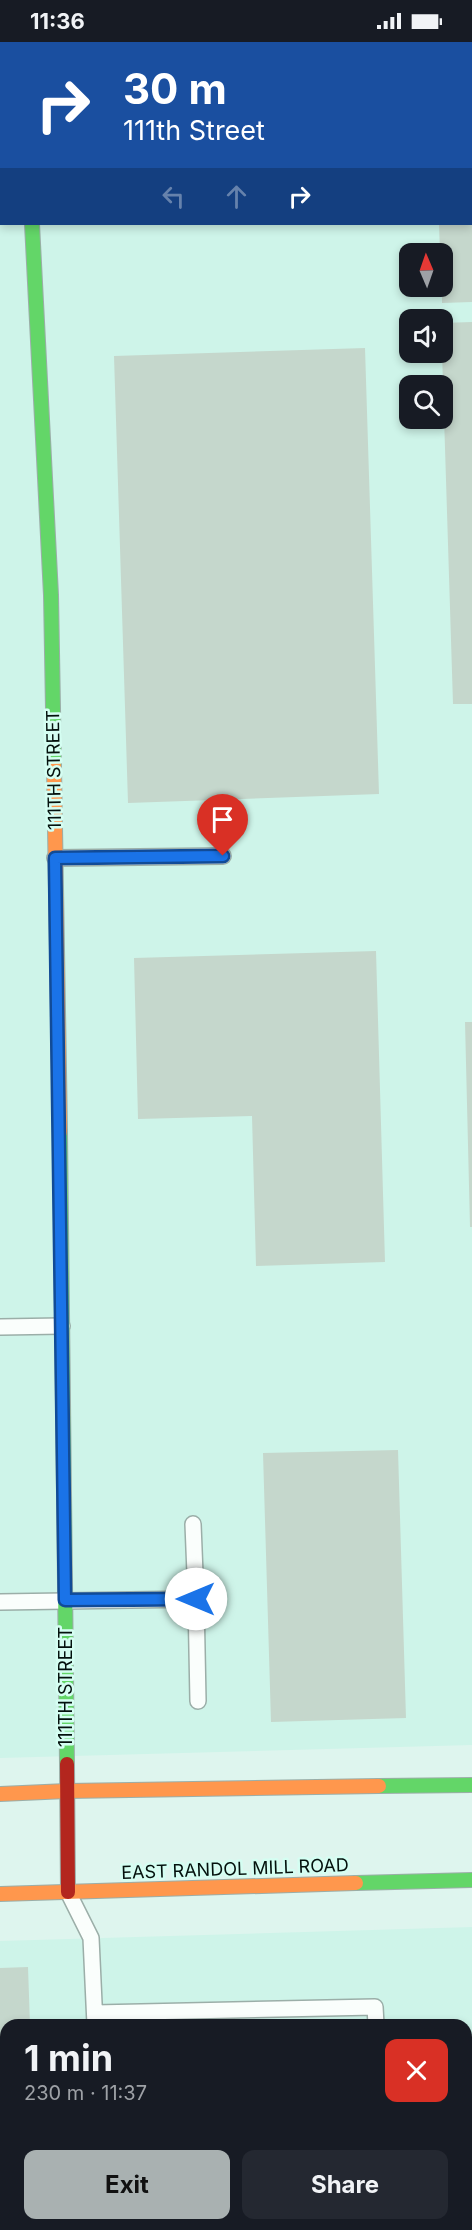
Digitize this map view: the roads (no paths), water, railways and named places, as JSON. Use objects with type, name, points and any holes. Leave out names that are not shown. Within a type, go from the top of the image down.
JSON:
[{"type":"street","name":"111TH STREET","points":[[32,225],[51,595],[68,1892]]},
{"type":"street","points":[[0,1794],[472,1785]]},
{"type":"street","name":"EAST RANDOL MILL ROAD","points":[[0,1894],[472,1880]]},
{"type":"lane","points":[[55,858],[223,856]]},
{"type":"lane","points":[[0,1327],[62,1326]]},
{"type":"lane","points":[[194,1524],[198,1701]]},
{"type":"lane","points":[[0,1602],[196,1599]]},
{"type":"lane","points":[[68,1892],[91,1938],[95,2019],[375,2007],[376,2019]]}]
